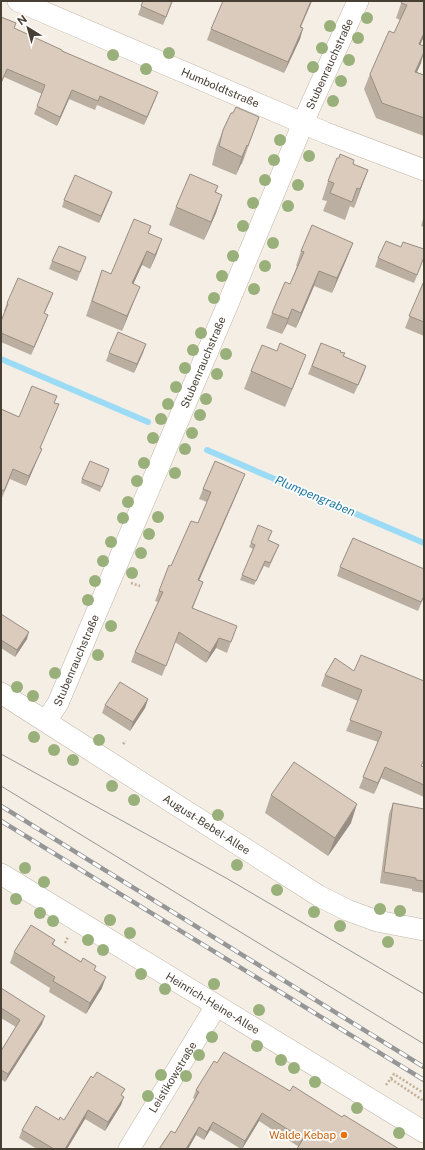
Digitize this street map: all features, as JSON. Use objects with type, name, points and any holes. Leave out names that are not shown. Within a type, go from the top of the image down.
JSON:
[{"type":"street","name":"Humboldtstraße","points":[[18,1],[303,123],[424,170]]},
{"type":"street","name":"Stubenrauchstraße","points":[[46,721],[58,703],[303,123],[358,1]]},
{"type":"street","name":"August-Bebel-Allee","points":[[1,693],[319,896],[347,910],[377,920],[424,930]]},
{"type":"street","name":"Heinrich-Heine-Allee","points":[[1,874],[424,1132]]},
{"type":"street","name":"Leistikowstraße","points":[[129,1149],[216,1006]]},
{"type":"path","points":[[123,744],[126,741]]},
{"type":"path","points":[[391,1079],[424,1101]]},
{"type":"path","points":[[403,1080],[422,1092]]},
{"type":"building","points":[[143,1],[172,1],[166,17],[141,6]]},
{"type":"building","points":[[223,1],[311,1],[300,27],[303,28],[288,62],[211,29]]},
{"type":"building","points":[[402,1],[424,1],[424,33],[419,44],[424,46],[424,52],[415,72],[424,75],[424,118],[382,103],[370,74],[389,31],[394,33],[407,5],[401,3]]},
{"type":"building","points":[[1,17],[16,23],[14,28],[62,51],[158,92],[147,117],[100,96],[98,101],[72,90],[60,117],[37,106],[45,85],[7,69],[1,83]]},
{"type":"building","points":[[236,107],[259,117],[248,146],[247,145],[242,157],[219,146],[223,130],[231,113],[233,113]]},
{"type":"building","points":[[340,154],[354,160],[353,164],[368,170],[360,189],[357,188],[352,202],[330,193],[334,183],[328,181]]},
{"type":"building","points":[[190,174],[218,186],[215,192],[222,195],[211,222],[176,207]]},
{"type":"building","points":[[75,175],[112,192],[101,216],[64,200]]},
{"type":"building","points":[[134,219],[151,226],[148,233],[162,239],[155,255],[147,251],[132,283],[140,287],[127,316],[92,301],[102,270],[111,274]]},
{"type":"building","points":[[312,225],[353,243],[337,278],[319,271],[301,313],[292,309],[288,319],[272,313],[285,282],[290,284],[304,252],[301,251]]},
{"type":"building","points":[[386,241],[401,247],[403,242],[424,249],[424,257],[417,275],[378,258]]},
{"type":"building","points":[[59,246],[86,257],[80,272],[52,261]]},
{"type":"building","points":[[18,278],[53,293],[44,313],[48,315],[34,347],[1,333],[1,321]]},
{"type":"building","points":[[424,281],[424,322],[409,316]]},
{"type":"building","points":[[118,332],[146,344],[137,364],[109,353]]},
{"type":"building","points":[[280,343],[306,355],[292,389],[251,371],[262,345],[277,351]]},
{"type":"building","points":[[321,343],[345,353],[343,356],[366,366],[358,385],[312,366]]},
{"type":"building","points":[[32,386],[57,396],[54,403],[59,404],[40,448],[42,449],[29,476],[13,469],[4,491],[1,489],[1,409],[19,417]]},
{"type":"building","points":[[90,461],[109,469],[102,487],[82,479]]},
{"type":"building","points":[[215,461],[245,474],[198,580],[203,582],[192,608],[237,626],[231,642],[219,638],[210,653],[179,632],[166,666],[135,652],[163,592],[159,591],[169,565],[171,566],[191,521],[198,523],[211,492],[203,489]]},
{"type":"building","points":[[258,525],[272,531],[268,540],[279,545],[270,563],[265,561],[256,581],[242,575],[255,545],[251,543]]},
{"type":"building","points":[[353,538],[424,569],[424,596],[421,602],[340,567]]},
{"type":"building","points":[[1,614],[29,632],[17,650],[1,640]]},
{"type":"building","points":[[361,655],[424,681],[424,760],[421,766],[424,767],[424,785],[385,767],[378,783],[363,777],[382,732],[350,720],[362,690],[325,675],[335,658],[354,671]]},
{"type":"building","points":[[120,682],[148,699],[133,722],[105,705]]},
{"type":"building","points":[[294,762],[357,804],[335,838],[271,795]]},
{"type":"building","points":[[393,803],[424,809],[424,881],[384,872]]},
{"type":"building","points":[[31,925],[55,940],[52,944],[81,962],[83,958],[96,966],[94,970],[106,977],[90,1003],[53,981],[55,977],[14,952]]},
{"type":"building","points":[[1,988],[45,1016],[8,1074],[1,1070],[1,1051],[20,1020],[1,1008]]},
{"type":"building","points":[[224,1052],[290,1091],[293,1086],[342,1117],[344,1115],[399,1149],[297,1149],[303,1139],[262,1113],[245,1141],[213,1122],[207,1132],[199,1127],[186,1149],[159,1149],[171,1131],[175,1133],[199,1092],[196,1090],[214,1061],[217,1063]]},
{"type":"building","points":[[97,1072],[125,1089],[121,1095],[124,1097],[108,1122],[88,1110],[65,1149],[54,1149],[22,1130],[36,1106],[59,1120],[60,1117],[64,1120],[91,1076],[93,1078]]},
{"type":"waterway","name":"Plumpengraben","points":[[1,359],[148,422]]},
{"type":"waterway","name":"Plumpengraben","points":[[207,450],[424,543]]},
{"type":"tram line","points":[[1,754],[226,878],[424,994]]},
{"type":"tram line","points":[[1,786],[424,1044]]},
{"type":"railway","points":[[1,806],[424,1067]]},
{"type":"railway","points":[[1,821],[424,1080]]},
{"type":"place","name":"Walde Kebap","points":[[344,1135]]}]
